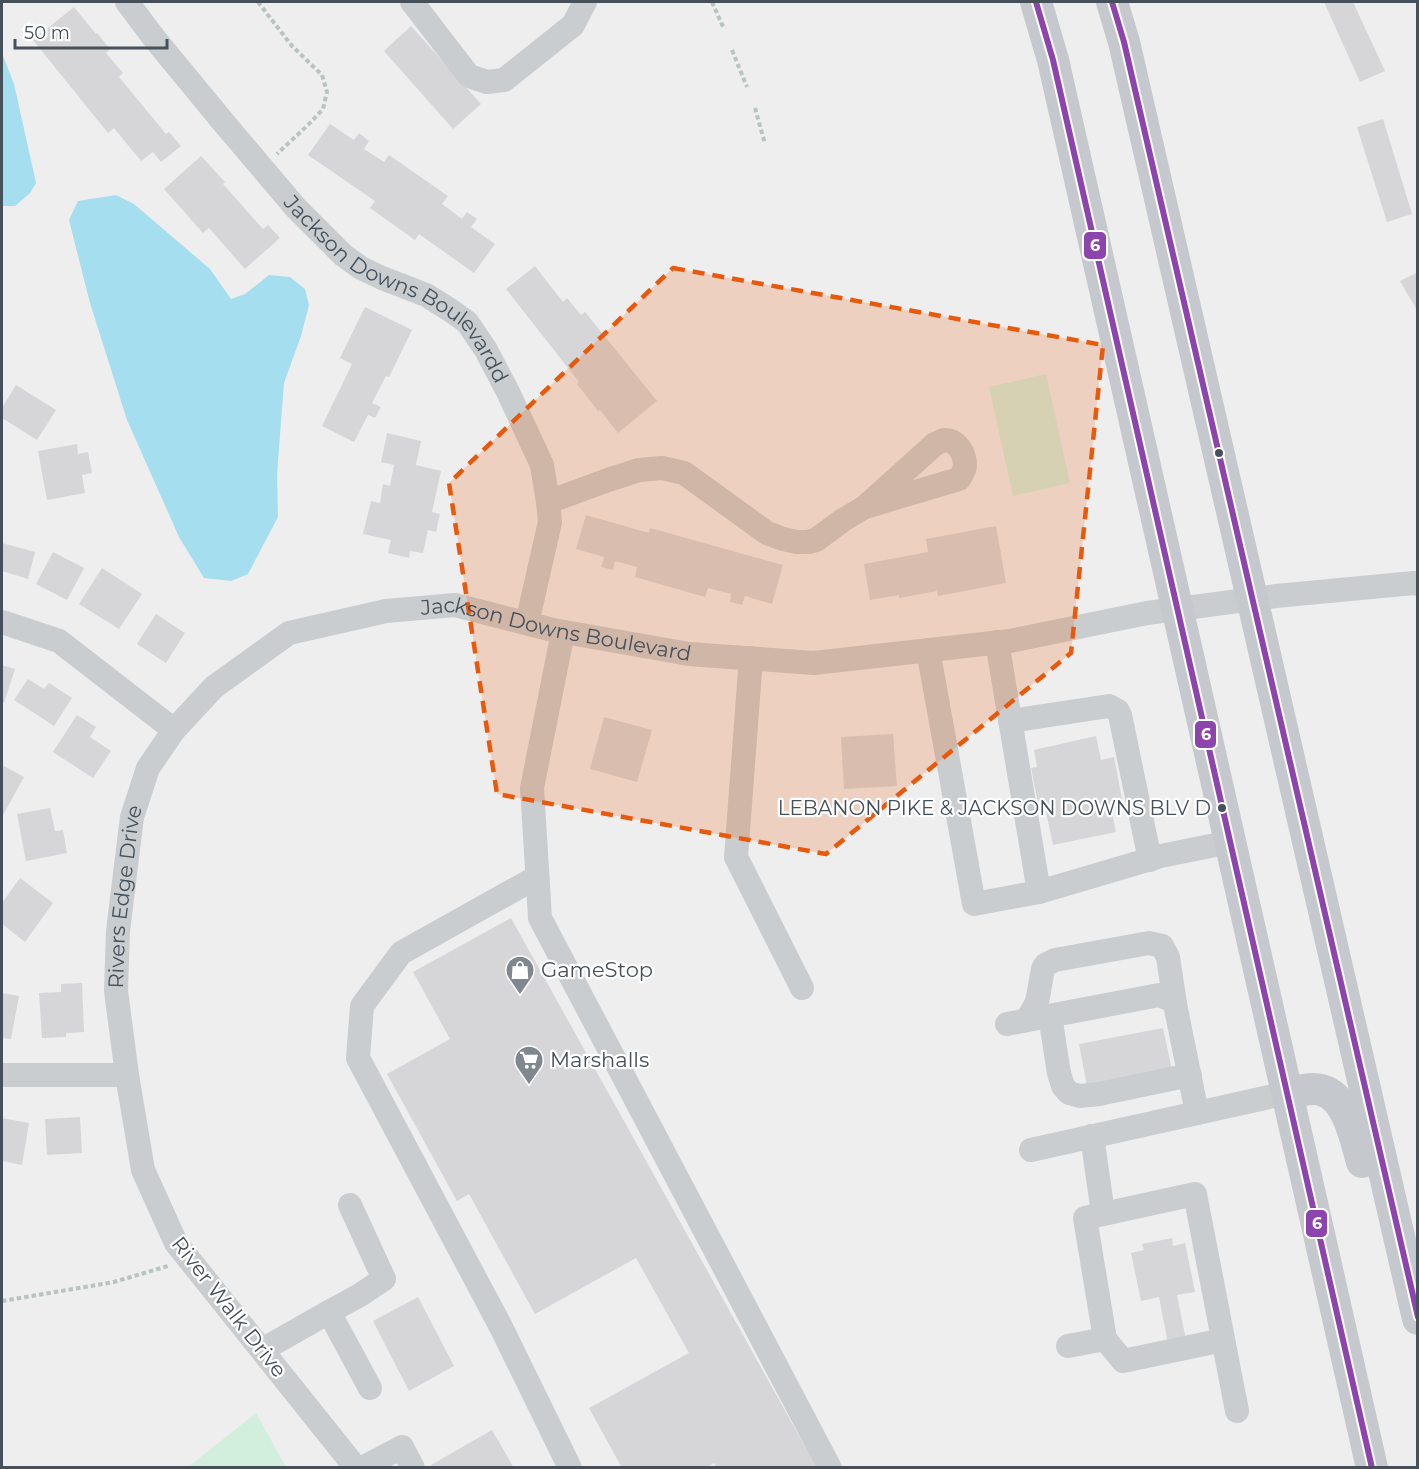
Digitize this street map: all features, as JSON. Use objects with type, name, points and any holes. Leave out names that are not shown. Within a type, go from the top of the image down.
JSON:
[{"type":"main road","points":[[1036,2],[1053,60],[1372,1467]]},
{"type":"main road","points":[[1112,2],[1126,52],[1417,1315]]},
{"type":"main road","points":[[1287,1093],[1320,1089],[1342,1106],[1351,1124],[1392,1263],[1417,1315]]},
{"type":"street","name":"Jackson Downs Boulevardd","points":[[127,2],[296,208],[343,255],[361,268],[426,295],[450,310],[467,322],[486,350],[542,465],[548,502],[550,522],[527,623]]},
{"type":"street","points":[[412,2],[469,76],[487,82],[504,80],[573,26],[585,2]]},
{"type":"street","points":[[548,502],[639,470],[662,468],[684,474],[767,533],[783,540],[797,542],[816,540],[865,507]]},
{"type":"street","name":"Jackson Downs Boulevard","points":[[174,730],[214,687],[289,633],[386,611],[455,605],[563,632],[689,654],[814,663],[1010,641],[1147,613],[1252,599],[1418,584]]},
{"type":"street","points":[[2,622],[59,641],[174,730]]},
{"type":"street","points":[[563,632],[532,788],[540,918],[830,1467]]},
{"type":"street","points":[[997,642],[1040,892]]},
{"type":"street","points":[[928,650],[974,904],[1040,892],[1161,856],[1230,842]]},
{"type":"street","points":[[751,658],[736,856],[802,988]]},
{"type":"street","points":[[1010,721],[1109,706],[1118,711],[1150,860]]},
{"type":"street","name":"Rivers Edge Drive","points":[[127,1075],[116,991],[118,931],[132,817],[148,768],[174,730]]},
{"type":"street","points":[[537,877],[401,953],[362,1006],[358,1058],[501,1327],[570,1467]]},
{"type":"street","points":[[1028,1020],[1037,1002],[1046,964],[1055,960],[1149,943],[1162,946],[1168,957],[1197,1113]]},
{"type":"street","points":[[1028,1020],[1159,995],[1175,1004]]},
{"type":"street","points":[[1028,1020],[1059,1073],[1063,1086],[1070,1093],[1080,1096],[1099,1094],[1190,1075]]},
{"type":"street","points":[[2,1076],[127,1075]]},
{"type":"street","name":"River Walk Drive","points":[[127,1075],[143,1170],[176,1243],[356,1467]]},
{"type":"street","points":[[1031,1150],[1287,1093]]},
{"type":"street","points":[[1092,1136],[1103,1213]]},
{"type":"street","points":[[1223,1340],[1123,1361],[1105,1339],[1085,1218],[1195,1194],[1237,1411]]},
{"type":"street","points":[[262,1350],[360,1296],[384,1279],[350,1205]]},
{"type":"street","points":[[328,1312],[370,1388]]},
{"type":"street","points":[[1068,1346],[1105,1339]]},
{"type":"street","points":[[362,1467],[402,1447],[413,1467]]},
{"type":"path","points":[[258,2],[292,46],[322,75],[327,92],[323,109],[299,134],[261,167]]},
{"type":"path","points":[[712,2],[724,29]]},
{"type":"path","points":[[732,50],[747,87]]},
{"type":"path","points":[[755,108],[765,144]]},
{"type":"path","points":[[2,1301],[114,1282],[189,1260]]},
{"type":"highlighted area","points":[[673,268],[1103,345],[1071,653],[826,854],[497,794],[449,483]]},
{"type":"green space","points":[[1046,374],[1070,483],[1013,496],[989,387]]},
{"type":"green space","points":[[256,1413],[286,1467],[188,1467]]},
{"type":"water","points":[[2,53],[14,84],[36,183],[30,193],[15,206],[2,206]]},
{"type":"water","points":[[116,195],[134,204],[210,269],[231,299],[245,294],[269,275],[290,277],[305,289],[309,305],[301,336],[284,383],[277,474],[278,517],[248,574],[231,581],[204,578],[179,537],[127,420],[90,303],[69,220],[78,201]]},
{"type":"building","points":[[1324,2],[1353,2],[1385,71],[1360,82]]},
{"type":"building","points":[[74,7],[110,49],[106,53],[123,73],[119,77],[166,134],[169,132],[181,146],[161,162],[153,152],[141,161],[114,128],[108,133],[33,40]]},
{"type":"building","points":[[411,26],[481,104],[453,129],[384,51]]},
{"type":"building","points":[[1383,119],[1412,214],[1387,222],[1357,127]]},
{"type":"building","points":[[330,124],[354,140],[359,133],[369,141],[364,149],[384,162],[389,155],[448,196],[442,204],[462,219],[467,212],[477,219],[471,227],[495,244],[474,273],[419,234],[415,240],[370,208],[375,201],[308,155]]},
{"type":"building","points":[[201,156],[263,229],[268,225],[280,238],[245,269],[209,228],[203,233],[164,189]]},
{"type":"building","points":[[535,266],[563,302],[567,298],[581,315],[585,312],[657,401],[618,433],[577,384],[579,382],[506,289]]},
{"type":"building","points":[[1418,272],[1418,312],[1400,281]]},
{"type":"building","points":[[365,307],[412,330],[389,377],[386,376],[372,403],[381,407],[375,418],[368,415],[354,442],[322,426],[352,364],[340,358]]},
{"type":"building","points":[[16,385],[56,410],[37,440],[2,418],[2,408]]},
{"type":"building","points":[[387,433],[421,441],[416,465],[441,471],[432,512],[440,514],[436,532],[428,530],[423,553],[410,551],[409,558],[388,553],[391,540],[363,534],[371,501],[380,503],[383,484],[390,486],[394,465],[381,462]]},
{"type":"building","points":[[77,444],[78,454],[88,452],[92,473],[82,475],[85,493],[47,500],[38,451]]},
{"type":"building","points":[[586,515],[649,533],[650,528],[783,565],[772,604],[745,596],[742,605],[730,602],[731,594],[708,588],[705,597],[635,577],[637,567],[615,561],[613,570],[601,567],[604,557],[576,549]]},
{"type":"building","points":[[996,526],[1006,583],[938,596],[937,591],[899,598],[899,595],[870,600],[864,564],[928,552],[926,539]]},
{"type":"building","points":[[2,543],[35,552],[28,579],[2,571]]},
{"type":"building","points":[[53,552],[84,568],[67,600],[36,584]]},
{"type":"building","points":[[102,568],[142,594],[119,629],[79,604]]},
{"type":"building","points":[[156,614],[185,633],[166,663],[137,644]]},
{"type":"building","points":[[2,665],[15,669],[4,703],[2,702]]},
{"type":"building","points":[[28,679],[44,689],[49,683],[72,698],[54,726],[14,700]]},
{"type":"building","points":[[77,715],[96,727],[90,737],[111,751],[93,778],[53,752]]},
{"type":"building","points":[[604,717],[652,730],[637,782],[590,769]]},
{"type":"building","points":[[893,734],[897,786],[844,789],[841,737]]},
{"type":"building","points":[[1096,736],[1101,760],[1114,757],[1122,799],[1110,802],[1116,832],[1053,845],[1045,807],[1039,808],[1031,768],[1037,767],[1034,750]]},
{"type":"building","points":[[2,765],[24,777],[2,817]]},
{"type":"building","points":[[50,808],[55,831],[63,830],[67,853],[26,861],[17,814]]},
{"type":"building","points":[[20,878],[53,903],[25,942],[2,924],[2,903]]},
{"type":"building","points":[[511,918],[817,1468],[717,1468],[714,1463],[706,1468],[622,1468],[589,1408],[689,1353],[636,1258],[535,1314],[469,1194],[457,1201],[387,1074],[450,1039],[413,972]]},
{"type":"building","points":[[82,983],[84,1032],[66,1033],[66,1037],[42,1038],[39,993],[61,992],[61,984]]},
{"type":"building","points":[[2,993],[19,996],[11,1039],[2,1038]]},
{"type":"building","points":[[1163,1028],[1172,1070],[1087,1086],[1079,1044]]},
{"type":"building","points":[[80,1117],[82,1153],[47,1155],[45,1119]]},
{"type":"building","points":[[2,1118],[29,1123],[22,1165],[2,1161]]},
{"type":"building","points":[[1172,1238],[1173,1246],[1185,1243],[1195,1292],[1177,1295],[1186,1340],[1168,1343],[1159,1297],[1141,1301],[1131,1253],[1144,1250],[1142,1244]]},
{"type":"building","points":[[418,1297],[454,1366],[409,1391],[373,1321]]},
{"type":"building","points":[[492,1430],[514,1468],[432,1468],[431,1465]]},
{"type":"transit line","name":"6","points":[[1036,2],[1053,60],[1372,1468]]},
{"type":"transit line","name":"6","points":[[1112,2],[1124,42],[1418,1317]]},
{"type":"place","name":"LEBANON PIKE & JACKSON DOWNS BLV D","points":[[1222,808]]},
{"type":"place","name":"GameStop","points":[[520,996]]},
{"type":"place","name":"Marshalls","points":[[529,1086]]}]
